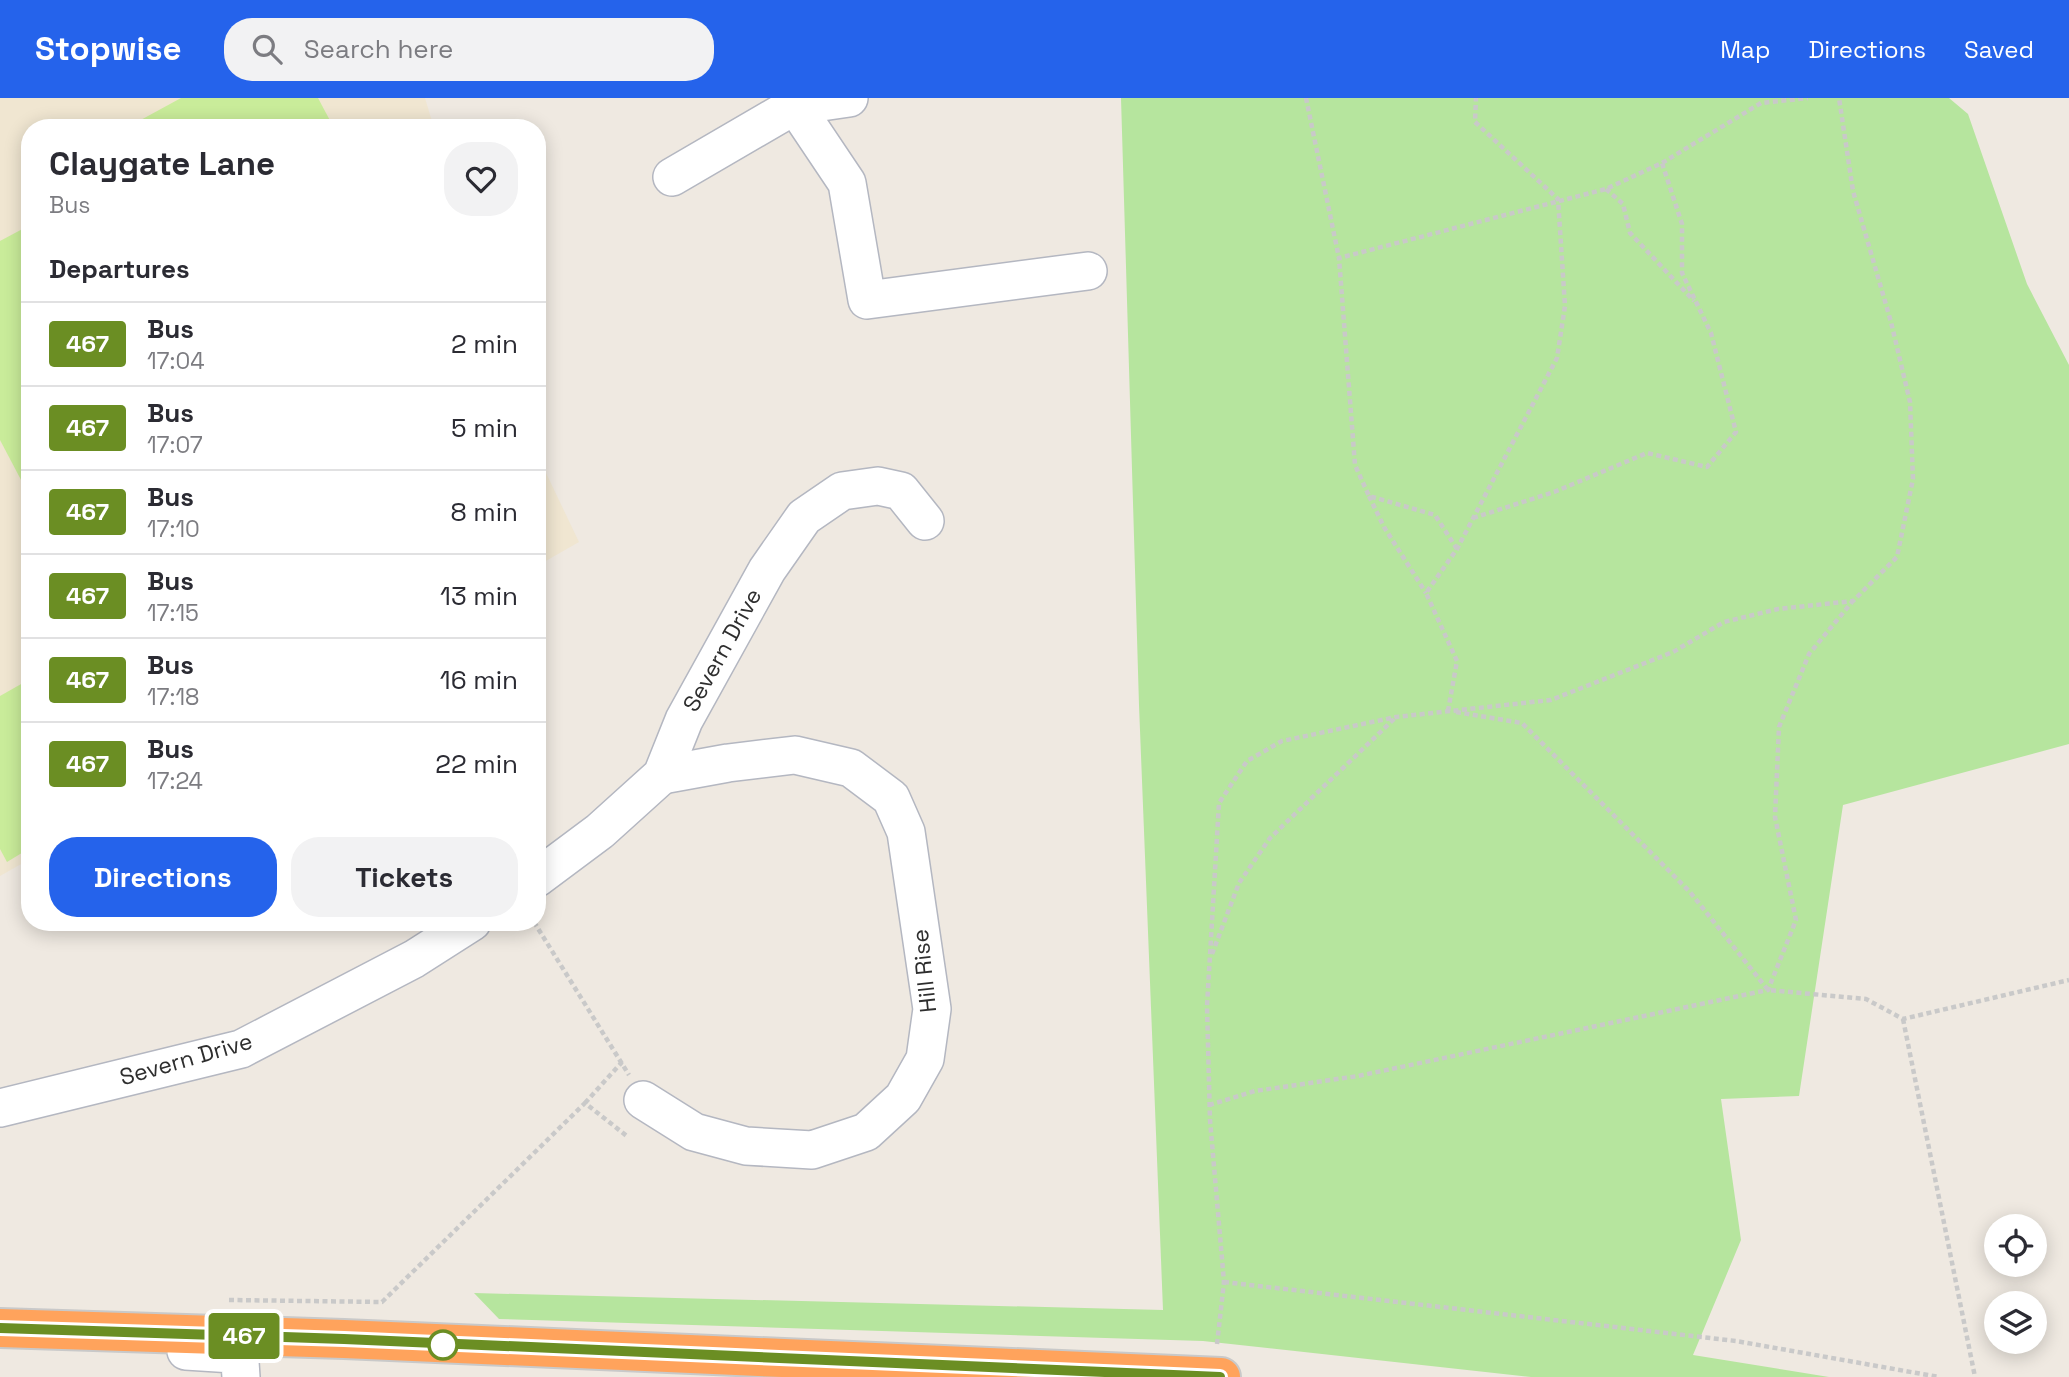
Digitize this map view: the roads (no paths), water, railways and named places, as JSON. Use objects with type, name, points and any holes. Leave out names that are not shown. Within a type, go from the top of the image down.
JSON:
[{"type":"highway","points":[[0,1328],[344,1339],[1221,1377]]},
{"type":"street","points":[[672,177],[792,102],[849,98]]},
{"type":"street","points":[[792,102],[847,183],[867,300],[1088,271]]},
{"type":"street","name":"Severn Drive","points":[[546,871],[600,831],[662,775],[684,720],[741,616],[767,570],[804,517],[842,491],[878,485],[901,491],[925,520]]},
{"type":"street","name":"Hill Rise","points":[[643,1100],[694,1132],[746,1146],[812,1150],[866,1132],[903,1098],[925,1059],[932,1009],[905,832],[891,799],[851,768],[795,755],[727,763],[662,775]]},
{"type":"street","name":"Severn Drive","points":[[0,1108],[241,1049],[414,959],[458,931]]},
{"type":"street","points":[[68,1331],[130,1348],[233,1354],[240,1362],[241,1377]]}]
